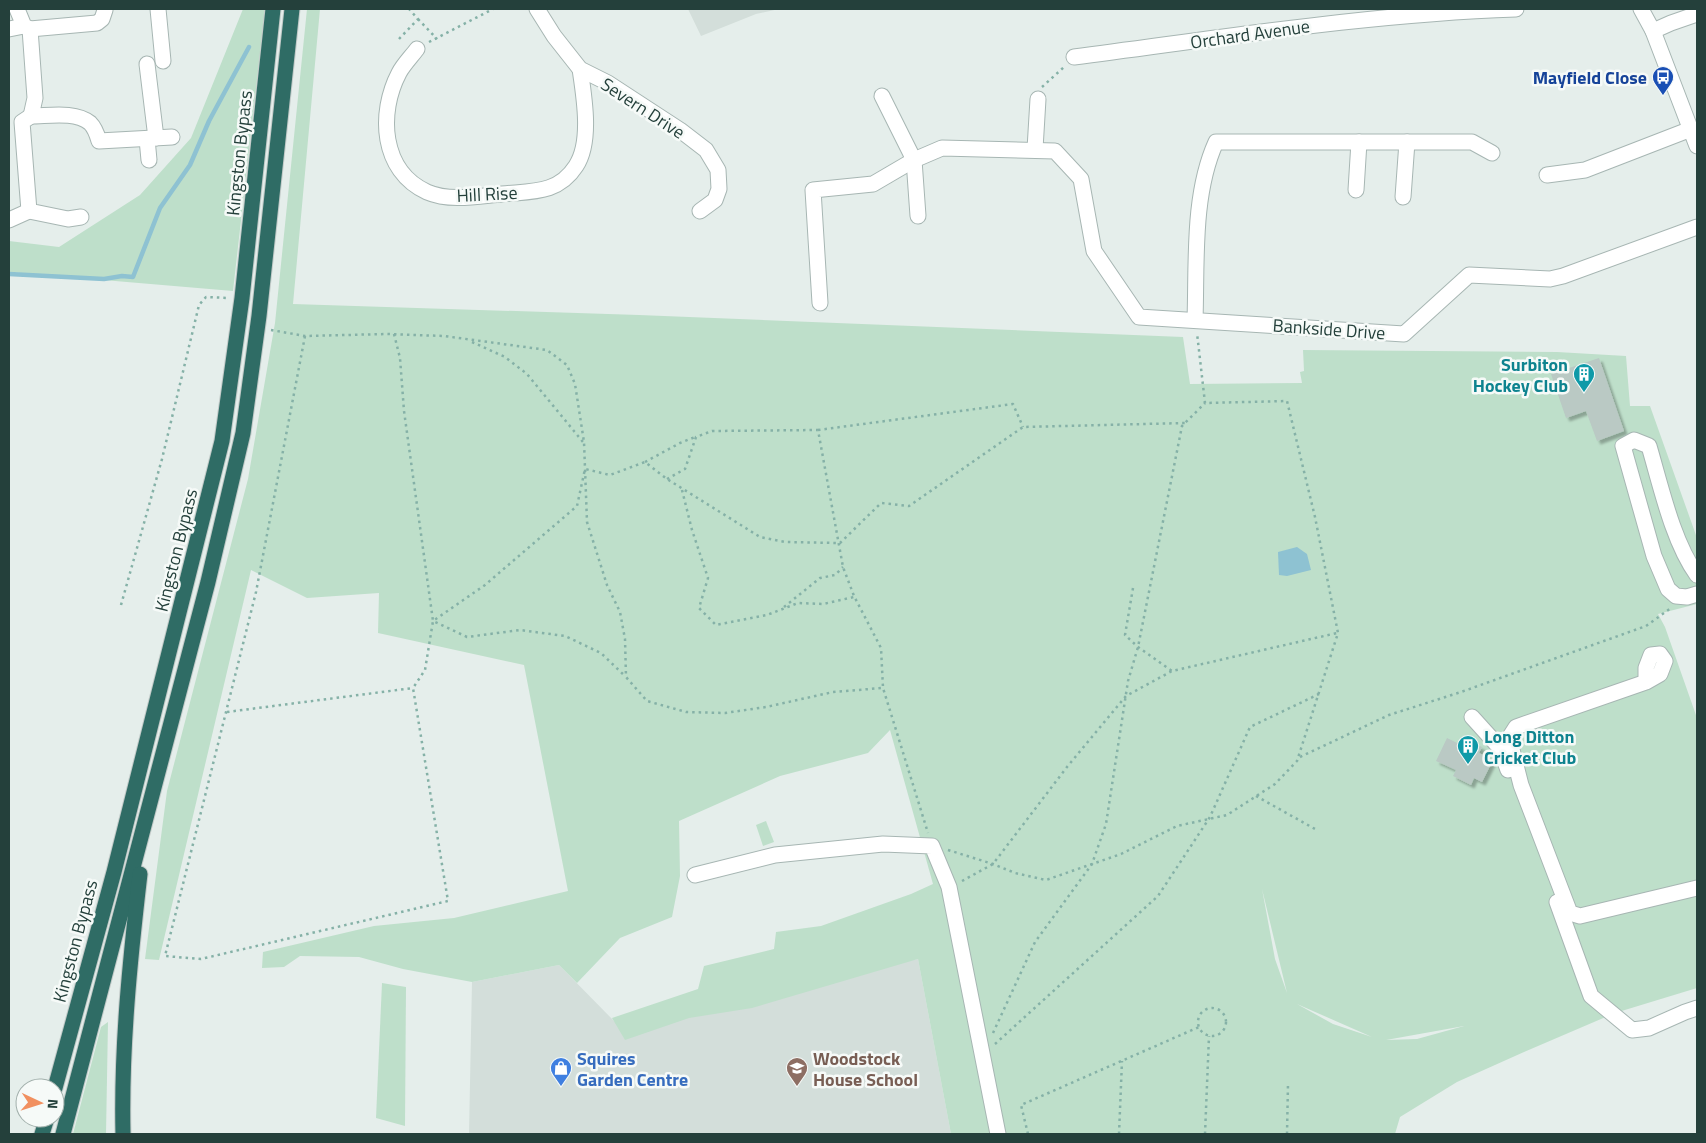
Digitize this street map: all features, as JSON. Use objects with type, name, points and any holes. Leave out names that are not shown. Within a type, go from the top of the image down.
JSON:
[{"type":"highway","name":"Kingston Bypass","points":[[58,1078],[114,872],[222,441],[242,298],[273,9]]},
{"type":"highway","points":[[62,1134],[208,582],[242,433],[257,327],[292,9]]},
{"type":"highway","points":[[123,1134],[125,1042],[132,941],[145,823]]},
{"type":"street","points":[[17,9],[35,98],[31,116]]},
{"type":"street","points":[[21,28],[97,23],[102,19],[107,9]]},
{"type":"street","points":[[158,9],[163,61]]},
{"type":"street","name":"Severn Drive","points":[[536,9],[580,69],[608,83],[672,124],[706,150],[718,170],[719,189],[716,200],[700,211]]},
{"type":"street","name":"Orchard Avenue","points":[[1074,57],[1349,20],[1470,10],[1516,9]]},
{"type":"street","points":[[1641,9],[1653,31],[1697,146]]},
{"type":"street","points":[[1653,31],[1671,22],[1697,14]]},
{"type":"street","name":"Hill Rise","points":[[417,49],[399,73],[390,99],[386,132],[393,160],[409,180],[427,192],[452,198],[543,190],[560,185],[577,165],[586,137],[580,69]]},
{"type":"street","points":[[147,64],[151,138],[149,160]]},
{"type":"street","points":[[882,96],[914,160],[918,216]]},
{"type":"street","points":[[1035,150],[1038,98]]},
{"type":"street","points":[[29,211],[22,122],[31,116],[75,116],[89,123],[96,130],[99,141],[172,137]]},
{"type":"street","points":[[1547,175],[1585,170],[1690,129]]},
{"type":"street","points":[[1196,320],[1199,202],[1208,158],[1216,142],[1472,142],[1492,153]]},
{"type":"street","points":[[1356,190],[1359,142]]},
{"type":"street","points":[[1403,198],[1407,142]]},
{"type":"street","name":"Bankside Drive","points":[[914,160],[942,148],[1055,151],[1081,179],[1094,251],[1139,317],[1404,334],[1469,275],[1550,279],[1563,276],[1697,226]]},
{"type":"street","points":[[820,303],[813,190],[873,184],[914,160]]},
{"type":"street","points":[[9,220],[29,211],[68,219],[81,217]]},
{"type":"street","points":[[1692,596],[1676,596],[1668,590],[1654,556],[1623,446],[1634,440],[1649,446],[1665,503],[1688,562],[1697,576]]},
{"type":"street","points":[[1646,682],[1516,727],[1509,738],[1521,784],[1570,913],[1580,916],[1697,888]]},
{"type":"street","points":[[1472,717],[1500,748],[1591,996],[1632,1030],[1649,1028],[1697,1008]]},
{"type":"street","points":[[695,875],[775,855],[883,844],[932,846],[949,887],[998,1134]]},
{"type":"path","points":[[409,9],[437,39]]},
{"type":"path","points":[[417,49],[494,9]]},
{"type":"path","points":[[399,39],[418,19]]},
{"type":"path","points":[[1038,98],[1039,89],[1074,57]]},
{"type":"path","points":[[121,605],[162,459],[199,305],[206,297],[242,298]]},
{"type":"path","points":[[1196,320],[1205,403]]},
{"type":"path","points":[[257,327],[304,336],[394,334],[444,336],[547,350],[567,366],[576,384],[584,442],[587,522],[607,585],[620,612],[625,639],[626,677]]},
{"type":"path","points":[[304,336],[256,592],[165,956],[201,959],[448,901],[413,688],[425,670],[432,620],[404,410],[400,358],[394,334]]},
{"type":"path","points":[[468,340],[505,357],[527,374],[584,442]]},
{"type":"path","points":[[818,430],[843,567],[854,596],[881,648],[882,688],[932,846],[993,864],[1015,873],[1046,880],[1092,864],[1121,854],[1177,826],[1227,815],[1275,784],[1297,761],[1338,633],[1315,517],[1288,401],[1205,403],[1182,426],[1138,648],[1128,682],[1106,824],[1092,864],[1035,942],[983,1055]]},
{"type":"path","points":[[585,469],[610,475],[645,462],[680,443],[712,430],[818,430],[1013,404],[1023,427]]},
{"type":"path","points":[[645,462],[667,479],[760,537],[785,542],[840,543],[882,504],[909,506],[1023,427],[1185,424]]},
{"type":"path","points":[[667,479],[685,469],[696,437]]},
{"type":"path","points":[[432,620],[485,585],[576,506],[585,469]]},
{"type":"path","points":[[681,488],[692,530],[708,578],[699,608],[716,624],[767,615],[798,603],[823,604],[854,596]]},
{"type":"path","points":[[782,609],[820,578],[835,575],[843,567]]},
{"type":"path","points":[[1133,588],[1125,635],[1138,648],[1172,671]]},
{"type":"path","points":[[1299,757],[1389,715],[1461,692],[1646,626],[1692,596]]},
{"type":"path","points":[[432,620],[467,637],[520,630],[565,636],[601,653],[647,701],[686,712],[725,713],[766,707],[834,692],[882,688]]},
{"type":"path","points":[[949,887],[993,864],[1067,767],[1126,696],[1172,671],[1338,633]]},
{"type":"path","points":[[226,712],[413,688]]},
{"type":"path","points":[[983,1055],[1158,896],[1208,819],[1250,727],[1320,693]]},
{"type":"path","points":[[1256,796],[1315,830]]},
{"type":"path","points":[[1212,1008],[1220,1011],[1225,1018],[1224,1028],[1218,1034],[1209,1036],[1204,1034],[1199,1027],[1198,1018],[1204,1011],[1212,1008]]},
{"type":"path","points":[[1028,1134],[1021,1105],[1199,1027]]},
{"type":"path","points":[[1205,1134],[1209,1036]]},
{"type":"path","points":[[1120,1134],[1122,1060]]},
{"type":"path","points":[[1287,1134],[1288,1084]]},
{"type":"shaded area","points":[[688,9],[779,9],[756,14],[701,36]]},
{"type":"shaded area","name":"Woodstock House School","points":[[918,959],[951,1134],[469,1134],[472,982],[559,965],[615,1022]]},
{"type":"green space","points":[[243,9],[265,9],[233,291],[9,272],[9,241],[59,247],[140,195],[191,138]]},
{"type":"green space","points":[[307,9],[320,9],[293,304],[639,315],[1183,337],[1190,384],[1302,383],[1300,372],[1304,371],[1303,350],[1557,352],[1626,356],[1630,406],[1650,406],[1697,538],[1697,604],[1658,614],[1665,627],[1697,718],[1697,988],[1615,1013],[1457,1082],[1400,1117],[1395,1134],[951,1134],[918,959],[752,1008],[689,1018],[625,1040],[612,1018],[698,989],[704,966],[774,949],[776,932],[821,926],[911,894],[933,884],[890,730],[868,753],[780,776],[679,821],[680,876],[672,917],[620,938],[577,983],[559,965],[472,982],[403,969],[359,957],[300,956],[284,967],[262,968],[263,952],[374,926],[454,918],[568,891],[524,665],[378,633],[379,593],[307,598],[251,570],[159,960],[145,959],[167,791],[248,479],[275,323]],"holes":[[[1262,889],[1287,993],[1275,959]],[[1297,1004],[1372,1037],[1333,1024]],[[1464,1026],[1417,1039],[1386,1040]]]},
{"type":"green space","points":[[766,821],[774,842],[763,846],[756,825]]},
{"type":"green space","points":[[382,983],[406,987],[405,1126],[376,1118]]},
{"type":"green space","points":[[108,1022],[106,1134],[73,1134],[101,1027]]},
{"type":"water","points":[[1297,547],[1307,554],[1311,570],[1287,576],[1279,575],[1278,552]]},
{"type":"building","name":"Surbiton Hockey Club","points":[[1599,358],[1624,431],[1597,441],[1586,411],[1566,418],[1551,374]]},
{"type":"building","name":"Long Ditton Cricket Club","points":[[1447,738],[1463,746],[1466,740],[1482,747],[1479,753],[1493,760],[1482,782],[1474,778],[1471,785],[1453,776],[1456,770],[1436,761]]},
{"type":"waterway","points":[[9,274],[104,279],[122,276],[133,277],[160,208],[190,165],[209,121],[249,47]]},
{"type":"place","name":"Mayfield Close","points":[[1663,96]]},
{"type":"place","name":"Surbiton Hockey Club","points":[[1584,393]]},
{"type":"place","name":"Long Ditton Cricket Club","points":[[1468,765]]},
{"type":"place","name":"Squires Garden Centre","points":[[561,1087]]},
{"type":"place","name":"Woodstock House School","points":[[797,1087]]}]
